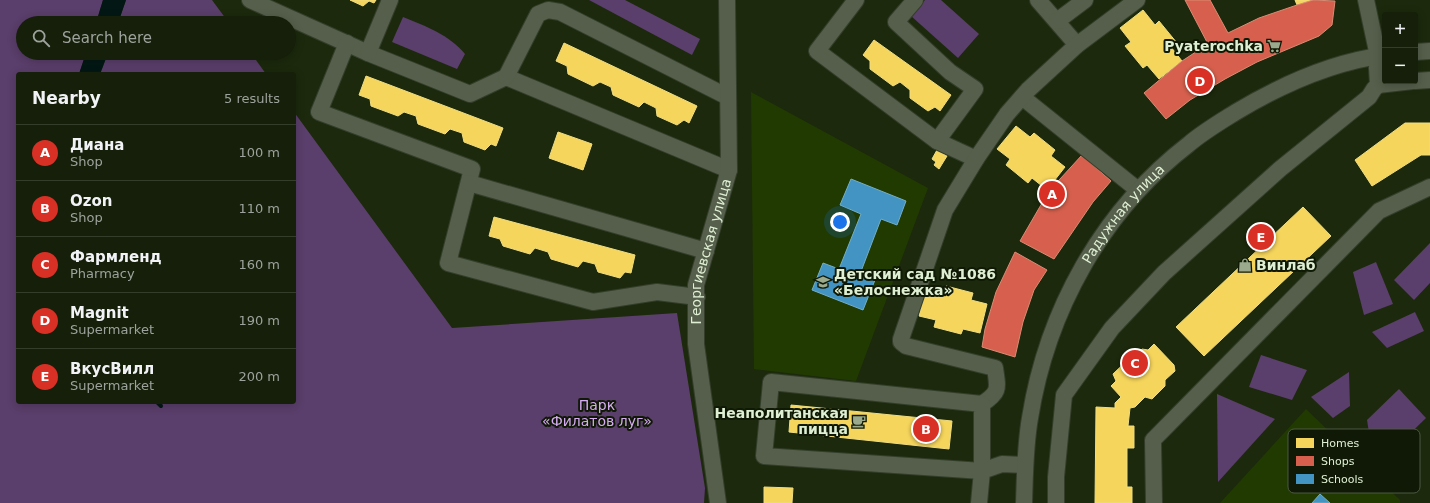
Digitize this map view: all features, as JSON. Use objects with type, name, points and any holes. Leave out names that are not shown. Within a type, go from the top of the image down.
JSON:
[{"type":"street","points":[[250,0],[286,16]]},
{"type":"street","points":[[368,53],[390,0]]},
{"type":"street","points":[[856,0],[817,51],[937,142],[976,159]]},
{"type":"street","points":[[915,0],[896,22],[950,72],[975,89],[937,142]]},
{"type":"street","points":[[1038,0],[1077,45]]},
{"type":"street","points":[[1057,21],[1085,0]]},
{"type":"street","points":[[1025,464],[1002,464],[982,471],[764,456],[771,382],[982,404],[994,396],[998,385],[995,368],[906,346],[901,342],[901,338],[945,210],[976,159],[1007,114],[1022,97],[1077,45],[1137,0]]},
{"type":"street","points":[[1056,503],[1056,477],[1064,395],[1112,328],[1164,273],[1280,169],[1369,97],[1378,84],[1377,68],[1382,56],[1366,0]]},
{"type":"street","name":"Георгиевская улица","points":[[718,503],[696,344],[696,285],[729,170],[725,1]]},
{"type":"street","points":[[296,20],[368,53],[470,94],[506,77],[538,14],[548,10],[560,12],[728,97]]},
{"type":"street","points":[[347,43],[319,112],[472,168],[448,263],[593,302],[657,292],[696,297]]},
{"type":"street","points":[[1418,52],[1430,51]]},
{"type":"street","name":"Радужная улица","points":[[1024,503],[1025,464],[1029,419],[1044,354],[1059,314],[1074,282],[1113,221],[1138,190],[1162,167],[1188,144],[1223,120],[1268,94],[1293,82],[1325,70],[1382,56]]},
{"type":"street","points":[[506,77],[729,170]]},
{"type":"street","points":[[1418,81],[1430,80]]},
{"type":"street","points":[[1378,84],[1382,84]]},
{"type":"street","points":[[1022,97],[1138,190]]},
{"type":"street","points":[[469,183],[706,251]]},
{"type":"street","points":[[1154,503],[1153,440],[1379,211],[1430,186]]},
{"type":"street","points":[[979,503],[982,471],[982,404]]},
{"type":"shaded area","name":"Детский сад №1086 «Белоснежка»","points":[[751,92],[928,188],[856,381],[754,369]]},
{"type":"shaded area","points":[[1306,409],[1327,429],[1288,429],[1288,493],[1393,493],[1400,500],[1400,503],[1220,503]]},
{"type":"green space","name":"Парк «Филатов луг»","points":[[0,0],[103,0],[98,16],[16,16],[16,60],[84,60],[80,72],[16,72],[16,404],[296,404],[296,115],[452,328],[677,313],[705,488],[704,503],[0,503]]},
{"type":"green space","points":[[126,0],[212,0],[224,16],[120,16]]},
{"type":"green space","points":[[589,0],[625,0],[700,39],[692,55]]},
{"type":"green space","points":[[925,0],[941,0],[979,34],[958,58],[911,16]]},
{"type":"green space","points":[[403,17],[437,32],[459,47],[465,54],[457,69],[392,42]]},
{"type":"green space","points":[[105,60],[256,60],[265,72],[101,72]]},
{"type":"green space","points":[[1430,243],[1430,283],[1414,300],[1394,280]]},
{"type":"green space","points":[[1376,262],[1393,304],[1364,315],[1353,272]]},
{"type":"green space","points":[[1415,312],[1424,331],[1387,348],[1372,332]]},
{"type":"green space","points":[[1261,355],[1307,370],[1292,400],[1249,387]]},
{"type":"green space","points":[[1349,372],[1350,406],[1333,418],[1311,397]]},
{"type":"green space","points":[[1399,389],[1426,418],[1415,429],[1368,429],[1367,420]]},
{"type":"green space","points":[[1217,394],[1275,419],[1218,482]]},
{"type":"water","points":[[103,0],[126,0],[120,16],[98,16]]},
{"type":"water","points":[[84,60],[105,60],[101,72],[80,72]]},
{"type":"building: Homes","points":[[350,0],[376,0],[374,3],[369,1],[363,6]]},
{"type":"building: Homes","points":[[1295,0],[1313,0],[1297,5]]},
{"type":"building: Homes","points":[[1143,10],[1155,25],[1159,21],[1177,43],[1171,47],[1182,61],[1159,79],[1147,65],[1143,68],[1125,46],[1131,42],[1120,28]]},
{"type":"building: Homes","points":[[874,40],[951,95],[940,111],[935,107],[928,111],[910,98],[910,90],[900,82],[893,86],[870,69],[870,61],[863,55]]},
{"type":"building: Homes","points":[[564,43],[697,106],[689,123],[684,120],[677,125],[657,116],[656,108],[644,102],[639,107],[613,95],[611,87],[600,82],[593,86],[568,74],[567,66],[556,61]]},
{"type":"building: Homes","points":[[366,76],[503,128],[496,146],[491,144],[485,150],[464,142],[462,133],[450,129],[445,134],[418,124],[416,116],[404,112],[398,116],[371,106],[370,99],[359,95]]},
{"type":"building: Homes","points":[[1405,123],[1430,123],[1430,155],[1421,155],[1372,186],[1355,160]]},
{"type":"building: Homes","points":[[1016,126],[1030,137],[1034,133],[1055,150],[1051,156],[1065,167],[1047,190],[1032,178],[1028,183],[1006,165],[1010,159],[997,149]]},
{"type":"building: Homes","points":[[558,132],[592,144],[583,170],[549,158]]},
{"type":"building: Homes","points":[[937,150],[947,156],[939,169],[934,165],[936,162],[932,159]]},
{"type":"building: Homes","points":[[1303,207],[1331,236],[1204,356],[1176,327]]},
{"type":"building: Homes","points":[[494,217],[635,255],[631,273],[625,272],[620,278],[598,272],[595,264],[583,261],[578,267],[551,259],[548,252],[535,248],[530,254],[503,246],[500,239],[489,236]]},
{"type":"building: Homes","points":[[946,286],[973,293],[971,300],[987,304],[980,333],[963,329],[961,334],[934,327],[936,320],[919,316],[926,287],[944,292]]},
{"type":"building: Homes","points":[[1154,344],[1174,365],[1175,371],[1165,380],[1165,386],[1152,399],[1145,397],[1135,407],[1130,408],[1128,426],[1134,426],[1134,448],[1127,448],[1127,487],[1132,487],[1132,503],[1095,503],[1096,407],[1115,408],[1115,403],[1121,397],[1111,386],[1116,381],[1113,374],[1135,353],[1138,353],[1142,349],[1148,350]]},
{"type":"building: Homes","points":[[791,405],[952,421],[949,449],[789,432]]},
{"type":"building: Homes","points":[[764,487],[793,488],[792,503],[764,503]]},
{"type":"building: Shops","points":[[1185,0],[1210,0],[1228,33],[1259,18],[1313,0],[1335,1],[1332,25],[1319,36],[1257,62],[1225,79],[1190,100],[1166,119],[1144,93],[1182,61],[1208,44]]},
{"type":"building: Shops","points":[[1082,155],[1111,181],[1093,202],[1054,259],[1020,241],[1049,191]]},
{"type":"building: Shops","points":[[1015,252],[1047,270],[1034,290],[1023,322],[1015,357],[982,347],[985,329],[996,292]]},
{"type":"building: Schools","points":[[851,179],[906,201],[897,225],[881,219],[860,274],[875,280],[863,310],[812,290],[823,263],[839,269],[861,214],[840,205]]},
{"type":"building: Schools","points":[[1320,494],[1330,503],[1312,503]]},
{"type":"place","name":"Pyaterochka","points":[[1274,46]]},
{"type":"place","name":"Magnit","points":[[1200,81]]},
{"type":"place","name":"Диана","points":[[1052,194]]},
{"type":"place","name":"ВкусВилл","points":[[1261,237]]},
{"type":"place","name":"Винлаб","points":[[1245,265]]},
{"type":"place","name":"Детский сад №1086 «Белоснежка»","points":[[823,282]]},
{"type":"place","name":"Фармленд","points":[[1135,363]]},
{"type":"place","name":"Неаполитанская пицца","points":[[859,421]]},
{"type":"place","name":"Ozon","points":[[926,429]]}]
